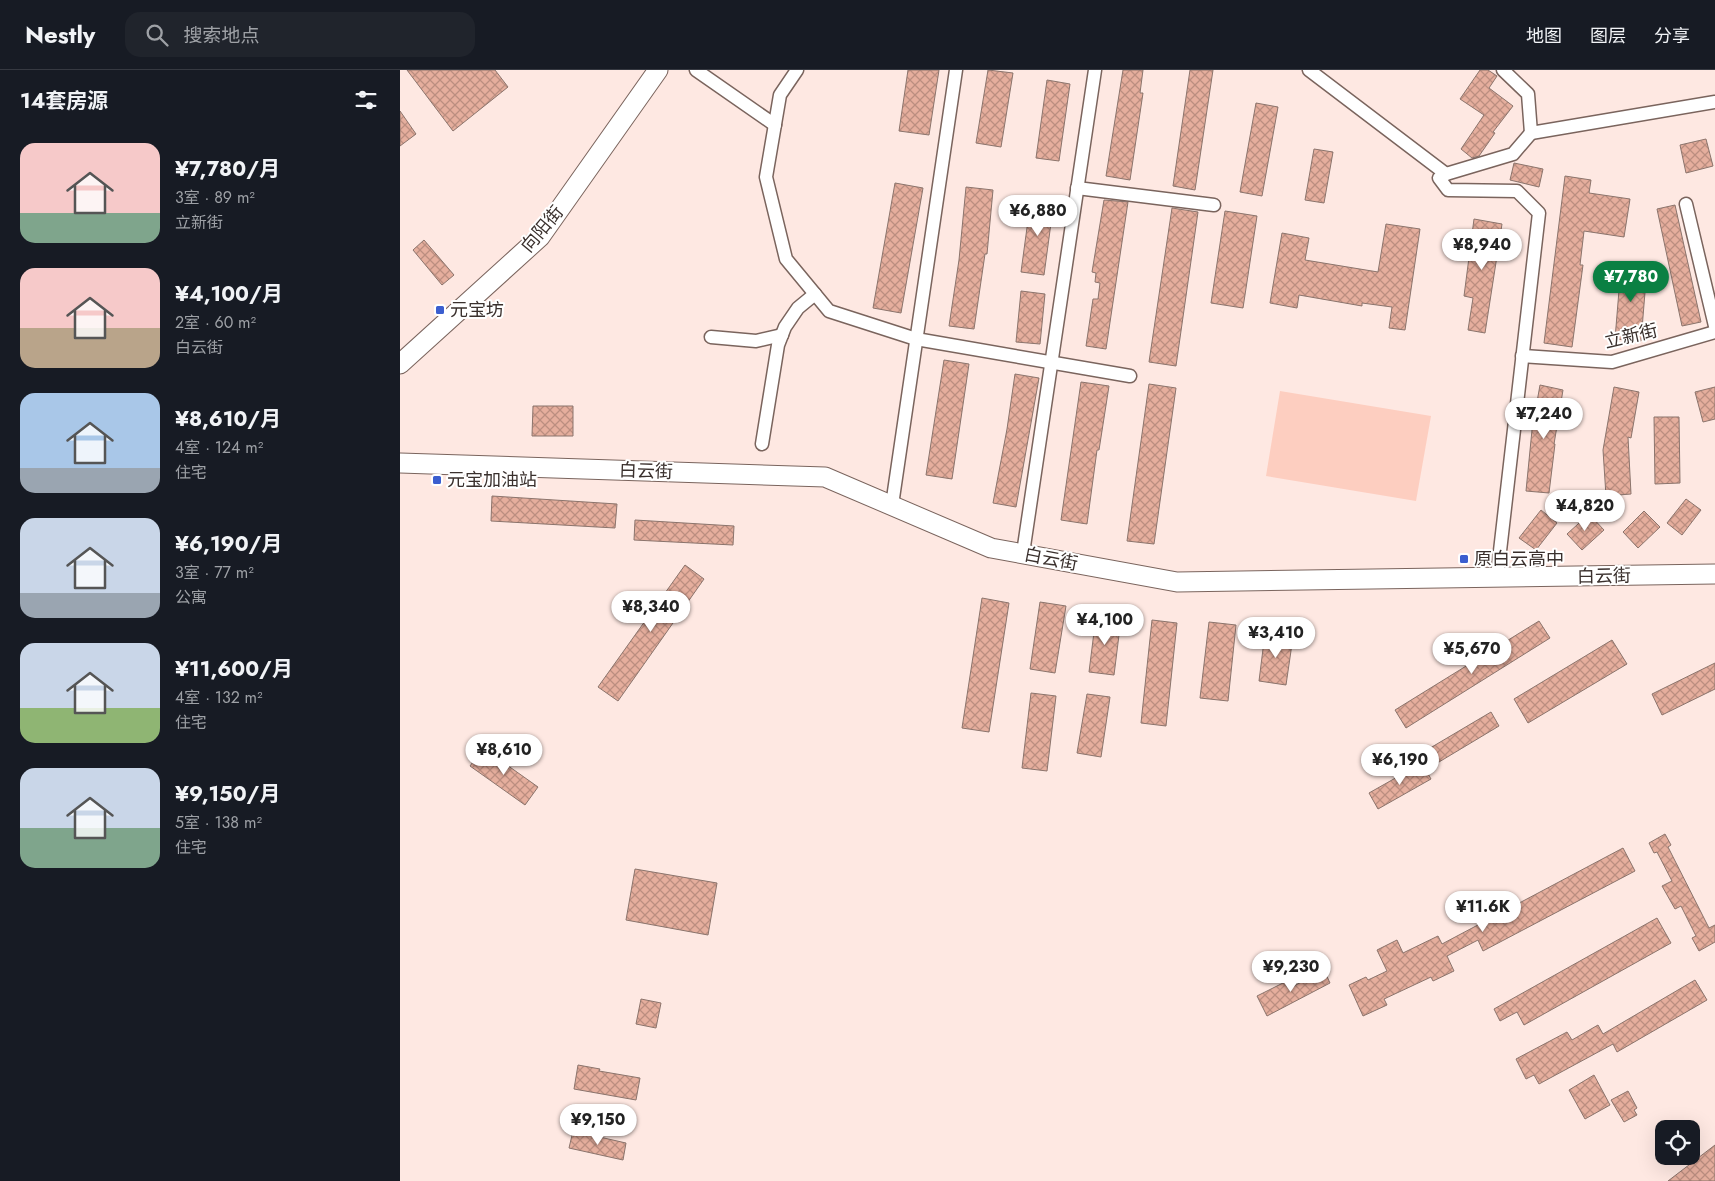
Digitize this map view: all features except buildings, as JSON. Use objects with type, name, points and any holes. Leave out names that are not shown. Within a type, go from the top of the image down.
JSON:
[{"type":"main road","name":"向阳街","points":[[400,364],[540,237],[658,70]]},
{"type":"main road","name":"白云街","points":[[400,463],[825,477],[991,548],[1178,582],[1715,574]]},
{"type":"street","points":[[696,70],[775,125]]},
{"type":"street","points":[[797,70],[780,95],[766,177],[786,259],[829,312],[916,339],[1130,376]]},
{"type":"street","points":[[892,506],[956,70]]},
{"type":"street","points":[[1023,553],[1095,70]]},
{"type":"street","points":[[1309,70],[1446,174]]},
{"type":"street","points":[[1503,70],[1528,94],[1531,133]]},
{"type":"street","points":[[1497,577],[1539,213],[1517,191],[1448,190],[1439,178],[1446,174],[1513,154],[1531,133],[1715,102]]},
{"type":"street","points":[[1077,188],[1214,205]]},
{"type":"street","points":[[1686,204],[1715,326]]},
{"type":"street","points":[[762,444],[778,345],[784,327],[798,308],[815,294]]},
{"type":"street","name":"立新街","points":[[1522,356],[1612,362],[1715,332]]},
{"type":"street","points":[[711,337],[756,341],[782,335]]},
{"type":"shaded area","points":[[1280,391],[1431,416],[1416,501],[1266,476]]},
{"type":"place","name":"元宝坊","points":[[440,310]]},
{"type":"place","name":"元宝加油站","points":[[437,480]]},
{"type":"place","name":"原白云高中","points":[[1464,559]]}]
